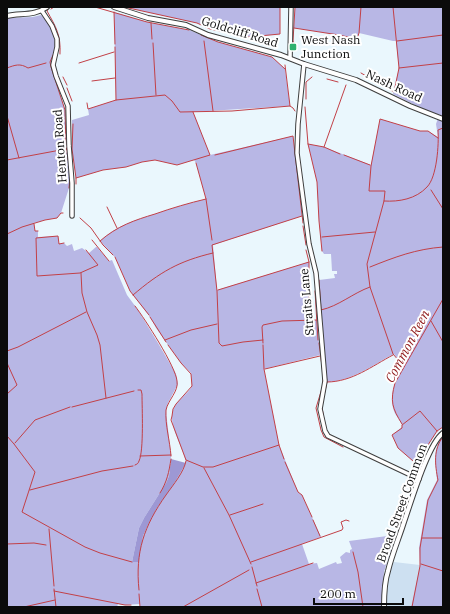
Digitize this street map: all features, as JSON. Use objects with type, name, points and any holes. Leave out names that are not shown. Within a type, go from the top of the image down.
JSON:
[{"type":"street","points":[[7,16],[30,14],[42,11],[47,7]]},
{"type":"street","name":"Goldcliff Road","points":[[114,7],[148,18],[186,25],[208,36],[290,58]]},
{"type":"street","points":[[290,58],[291,7]]},
{"type":"street","name":"Henton Road","points":[[42,11],[52,26],[57,39],[53,65],[68,106],[68,146],[72,183],[72,216]]},
{"type":"street","name":"Nash Road","points":[[290,58],[304,64],[356,80],[410,106],[443,119]]},
{"type":"street","name":"Straits Lane","points":[[304,64],[298,124],[297,153],[309,244],[316,274],[325,380],[320,409],[325,431],[328,436],[419,479]]},
{"type":"street","name":"Broad Street Common","points":[[384,607],[387,571],[419,479],[435,443],[439,436],[443,433]]},
{"type":"shaded area","points":[[124,7],[280,7],[280,34],[249,37],[210,29],[197,23]]},
{"type":"shaded area","points":[[295,7],[443,7],[443,116],[423,109],[393,94],[399,68],[396,41],[359,33],[357,39],[294,28]]},
{"type":"shaded area","points":[[114,12],[147,22],[189,30],[218,42],[272,57],[285,69],[290,106],[193,112],[210,155],[293,136],[302,216],[213,245],[217,290],[309,262],[309,320],[317,320],[320,355],[264,369],[279,445],[298,492],[302,495],[321,537],[302,544],[309,564],[317,563],[319,569],[336,562],[337,564],[342,563],[340,557],[346,552],[350,553],[350,550],[352,549],[349,541],[395,535],[384,572],[381,607],[140,607],[140,604],[118,604],[117,607],[7,607],[7,18],[33,17],[41,15],[48,22],[55,41],[51,67],[65,110],[66,146],[70,173],[69,188],[61,213],[57,218],[34,223],[35,231],[38,231],[38,237],[58,236],[59,244],[64,243],[67,246],[72,244],[74,251],[82,248],[89,253],[97,247],[109,261],[112,260],[127,295],[138,310],[176,374],[178,384],[168,403],[166,411],[171,456],[169,476],[139,528],[132,562],[139,562],[143,536],[148,525],[157,508],[186,463],[172,421],[172,414],[180,399],[192,386],[191,373],[181,363],[150,317],[130,291],[115,257],[100,241],[112,231],[133,221],[206,199],[196,163],[194,160],[177,165],[155,160],[126,167],[103,170],[76,178],[72,149],[72,120],[89,115],[88,109],[116,100]]},
{"type":"shaded area","points":[[438,118],[443,121],[443,427],[437,431],[417,462],[413,461],[398,448],[392,435],[402,427],[392,405],[392,393],[403,366],[394,354],[354,376],[327,382],[319,280],[335,278],[334,274],[337,274],[337,271],[332,271],[331,254],[324,254],[322,251],[317,182],[308,144],[324,147],[371,165],[380,119],[420,131],[428,131],[438,137],[436,124]]},
{"type":"shaded area","points":[[443,435],[443,607],[411,607],[420,565],[419,548],[427,500],[437,480],[435,459],[436,450],[440,438]]},
{"type":"shaded area","points":[[171,459],[186,463],[157,508],[148,525],[143,536],[139,562],[132,562],[139,528],[166,483],[169,476]]},
{"type":"shaded area","points":[[394,562],[420,565],[411,607],[386,607],[388,579]]},
{"type":"waterway","points":[[95,7],[147,22],[189,30]]},
{"type":"waterway","points":[[124,7],[197,23],[210,29],[249,37],[280,34],[280,7]]},
{"type":"waterway","points":[[295,7],[293,41],[295,45]]},
{"type":"waterway","points":[[294,28],[357,39],[359,33],[361,7]]},
{"type":"waterway","points":[[361,73],[394,92],[399,68],[393,7]]},
{"type":"waterway","points":[[48,9],[47,11],[59,36],[60,54]]},
{"type":"waterway","points":[[114,12],[115,44]]},
{"type":"waterway","points":[[151,23],[152,39]]},
{"type":"waterway","points":[[201,35],[218,42],[272,57],[285,69]]},
{"type":"waterway","points":[[397,41],[443,35]]},
{"type":"waterway","points":[[204,41],[213,111]]},
{"type":"waterway","points":[[153,43],[156,95]]},
{"type":"waterway","points":[[115,47],[116,100]]},
{"type":"waterway","points":[[79,63],[114,52]]},
{"type":"waterway","points":[[53,55],[50,62],[65,110],[66,146],[69,165]]},
{"type":"waterway","points":[[7,68],[18,65],[28,68],[46,63]]},
{"type":"waterway","points":[[399,68],[443,63]]},
{"type":"waterway","points":[[285,65],[290,106]]},
{"type":"waterway","points":[[63,77],[67,85]]},
{"type":"waterway","points":[[306,99],[306,82],[312,77]]},
{"type":"waterway","points":[[92,81],[115,78]]},
{"type":"waterway","points":[[327,79],[338,82]]},
{"type":"waterway","points":[[324,147],[346,85]]},
{"type":"waterway","points":[[67,88],[72,101]]},
{"type":"waterway","points":[[87,103],[88,109],[116,100],[165,95],[172,101],[180,112],[232,111],[290,106],[295,111]]},
{"type":"waterway","points":[[305,107],[308,144],[317,182],[322,251]]},
{"type":"waterway","points":[[76,178],[103,170],[126,167],[142,162],[155,160],[177,165],[210,155],[193,112]]},
{"type":"waterway","points":[[7,116],[19,158]]},
{"type":"waterway","points":[[400,362],[393,354],[370,287],[367,264],[384,201],[385,191],[369,191],[371,166],[380,119],[420,131],[428,131],[438,138]]},
{"type":"waterway","points":[[73,124],[72,149],[76,184]]},
{"type":"waterway","points":[[384,201],[407,199],[413,197],[427,187],[433,176],[435,168],[438,152],[438,130],[443,128]]},
{"type":"waterway","points":[[215,155],[293,136],[303,223]]},
{"type":"waterway","points":[[308,144],[324,147],[340,154]]},
{"type":"waterway","points":[[7,160],[66,149]]},
{"type":"waterway","points":[[344,155],[370,165]]},
{"type":"waterway","points":[[196,163],[206,199],[212,240]]},
{"type":"waterway","points":[[69,188],[70,178]]},
{"type":"waterway","points":[[431,190],[443,209]]},
{"type":"waterway","points":[[100,241],[113,231],[133,221],[206,199]]},
{"type":"waterway","points":[[107,207],[117,228]]},
{"type":"waterway","points":[[7,234],[22,227],[57,218],[61,213],[63,213]]},
{"type":"waterway","points":[[263,340],[222,346],[219,343],[217,291],[212,245],[302,216]]},
{"type":"waterway","points":[[80,218],[91,228],[103,245],[113,255]]},
{"type":"waterway","points":[[34,224],[35,231],[38,231]]},
{"type":"waterway","points":[[303,226],[306,245]]},
{"type":"waterway","points":[[322,237],[375,232]]},
{"type":"waterway","points":[[64,243],[59,244],[58,236],[36,238],[37,276],[80,273],[98,265],[86,250]]},
{"type":"waterway","points":[[92,240],[109,261]]},
{"type":"waterway","points":[[370,267],[406,254],[443,247]]},
{"type":"waterway","points":[[306,250],[309,262],[309,319]]},
{"type":"waterway","points":[[133,295],[170,268],[213,253]]},
{"type":"waterway","points":[[115,257],[130,291],[149,315]]},
{"type":"waterway","points":[[218,290],[309,262]]},
{"type":"waterway","points":[[81,273],[82,293],[87,312],[100,345],[106,398]]},
{"type":"waterway","points":[[319,280],[321,310]]},
{"type":"waterway","points":[[321,310],[334,306],[370,287]]},
{"type":"waterway","points":[[315,291],[318,340]]},
{"type":"waterway","name":"Common Reen","points":[[402,424],[394,409],[392,400],[395,383],[443,299]]},
{"type":"waterway","points":[[135,306],[166,355],[177,381],[175,392],[166,410],[171,456]]},
{"type":"waterway","points":[[7,351],[18,347],[86,312]]},
{"type":"waterway","points":[[150,317],[166,342]]},
{"type":"waterway","points":[[263,343],[263,325],[282,321],[317,320]]},
{"type":"waterway","points":[[431,321],[443,342]]},
{"type":"waterway","points":[[165,340],[191,330],[217,324]]},
{"type":"waterway","points":[[319,343],[323,385],[316,408],[321,430],[324,437],[343,447]]},
{"type":"waterway","points":[[168,345],[191,374],[192,386],[176,404],[173,409],[171,420],[186,460],[203,467],[213,467],[279,445]]},
{"type":"waterway","points":[[263,345],[264,369],[279,445],[284,459]]},
{"type":"waterway","points":[[327,382],[353,376],[393,355]]},
{"type":"waterway","points":[[265,369],[320,356]]},
{"type":"waterway","points":[[7,363],[17,385],[7,394]]},
{"type":"waterway","points":[[323,400],[327,382],[326,375]]},
{"type":"waterway","points":[[135,465],[138,463],[141,456],[142,439],[142,394],[141,390],[138,390]]},
{"type":"waterway","points":[[72,407],[134,391]]},
{"type":"waterway","points":[[15,443],[35,420],[70,407]]},
{"type":"waterway","points":[[322,407],[324,420]]},
{"type":"waterway","points":[[437,431],[420,411],[392,435],[398,448],[413,461],[417,462],[437,431],[443,427]]},
{"type":"waterway","points":[[7,436],[35,472],[22,512],[85,547],[132,562]]},
{"type":"waterway","name":"Common Reen","points":[[412,607],[420,566],[420,548],[428,500],[438,480],[436,469],[436,452],[443,437]]},
{"type":"waterway","points":[[140,456],[171,455]]},
{"type":"waterway","points":[[160,493],[167,477],[171,459]]},
{"type":"waterway","points":[[139,590],[138,563],[147,529],[158,506],[181,474],[186,461]]},
{"type":"waterway","points":[[285,462],[298,492],[302,495],[312,517]]},
{"type":"waterway","points":[[30,490],[102,471],[133,466]]},
{"type":"waterway","points":[[204,468],[229,515],[251,564]]},
{"type":"waterway","points":[[230,515],[263,504]]},
{"type":"waterway","points":[[313,520],[320,536]]},
{"type":"waterway","points":[[251,562],[342,530],[343,528],[341,522],[346,520],[349,521]]},
{"type":"waterway","points":[[49,529],[54,586]]},
{"type":"waterway","points":[[422,538],[443,538]]},
{"type":"waterway","points":[[7,544],[34,543],[46,545]]},
{"type":"waterway","points":[[353,552],[358,572],[363,607]]},
{"type":"waterway","points":[[256,583],[313,563]]},
{"type":"waterway","points":[[421,564],[443,571]]},
{"type":"waterway","points":[[252,567],[257,586]]},
{"type":"waterway","points":[[183,607],[249,570]]},
{"type":"waterway","points":[[54,589],[56,607]]},
{"type":"waterway","points":[[257,589],[262,607]]},
{"type":"waterway","points":[[54,591],[131,605]]},
{"type":"waterway","points":[[139,594],[140,607]]},
{"type":"waterway","points":[[24,607],[55,600]]},
{"type":"place","name":"West Nash Junction","points":[[293,47]]}]
